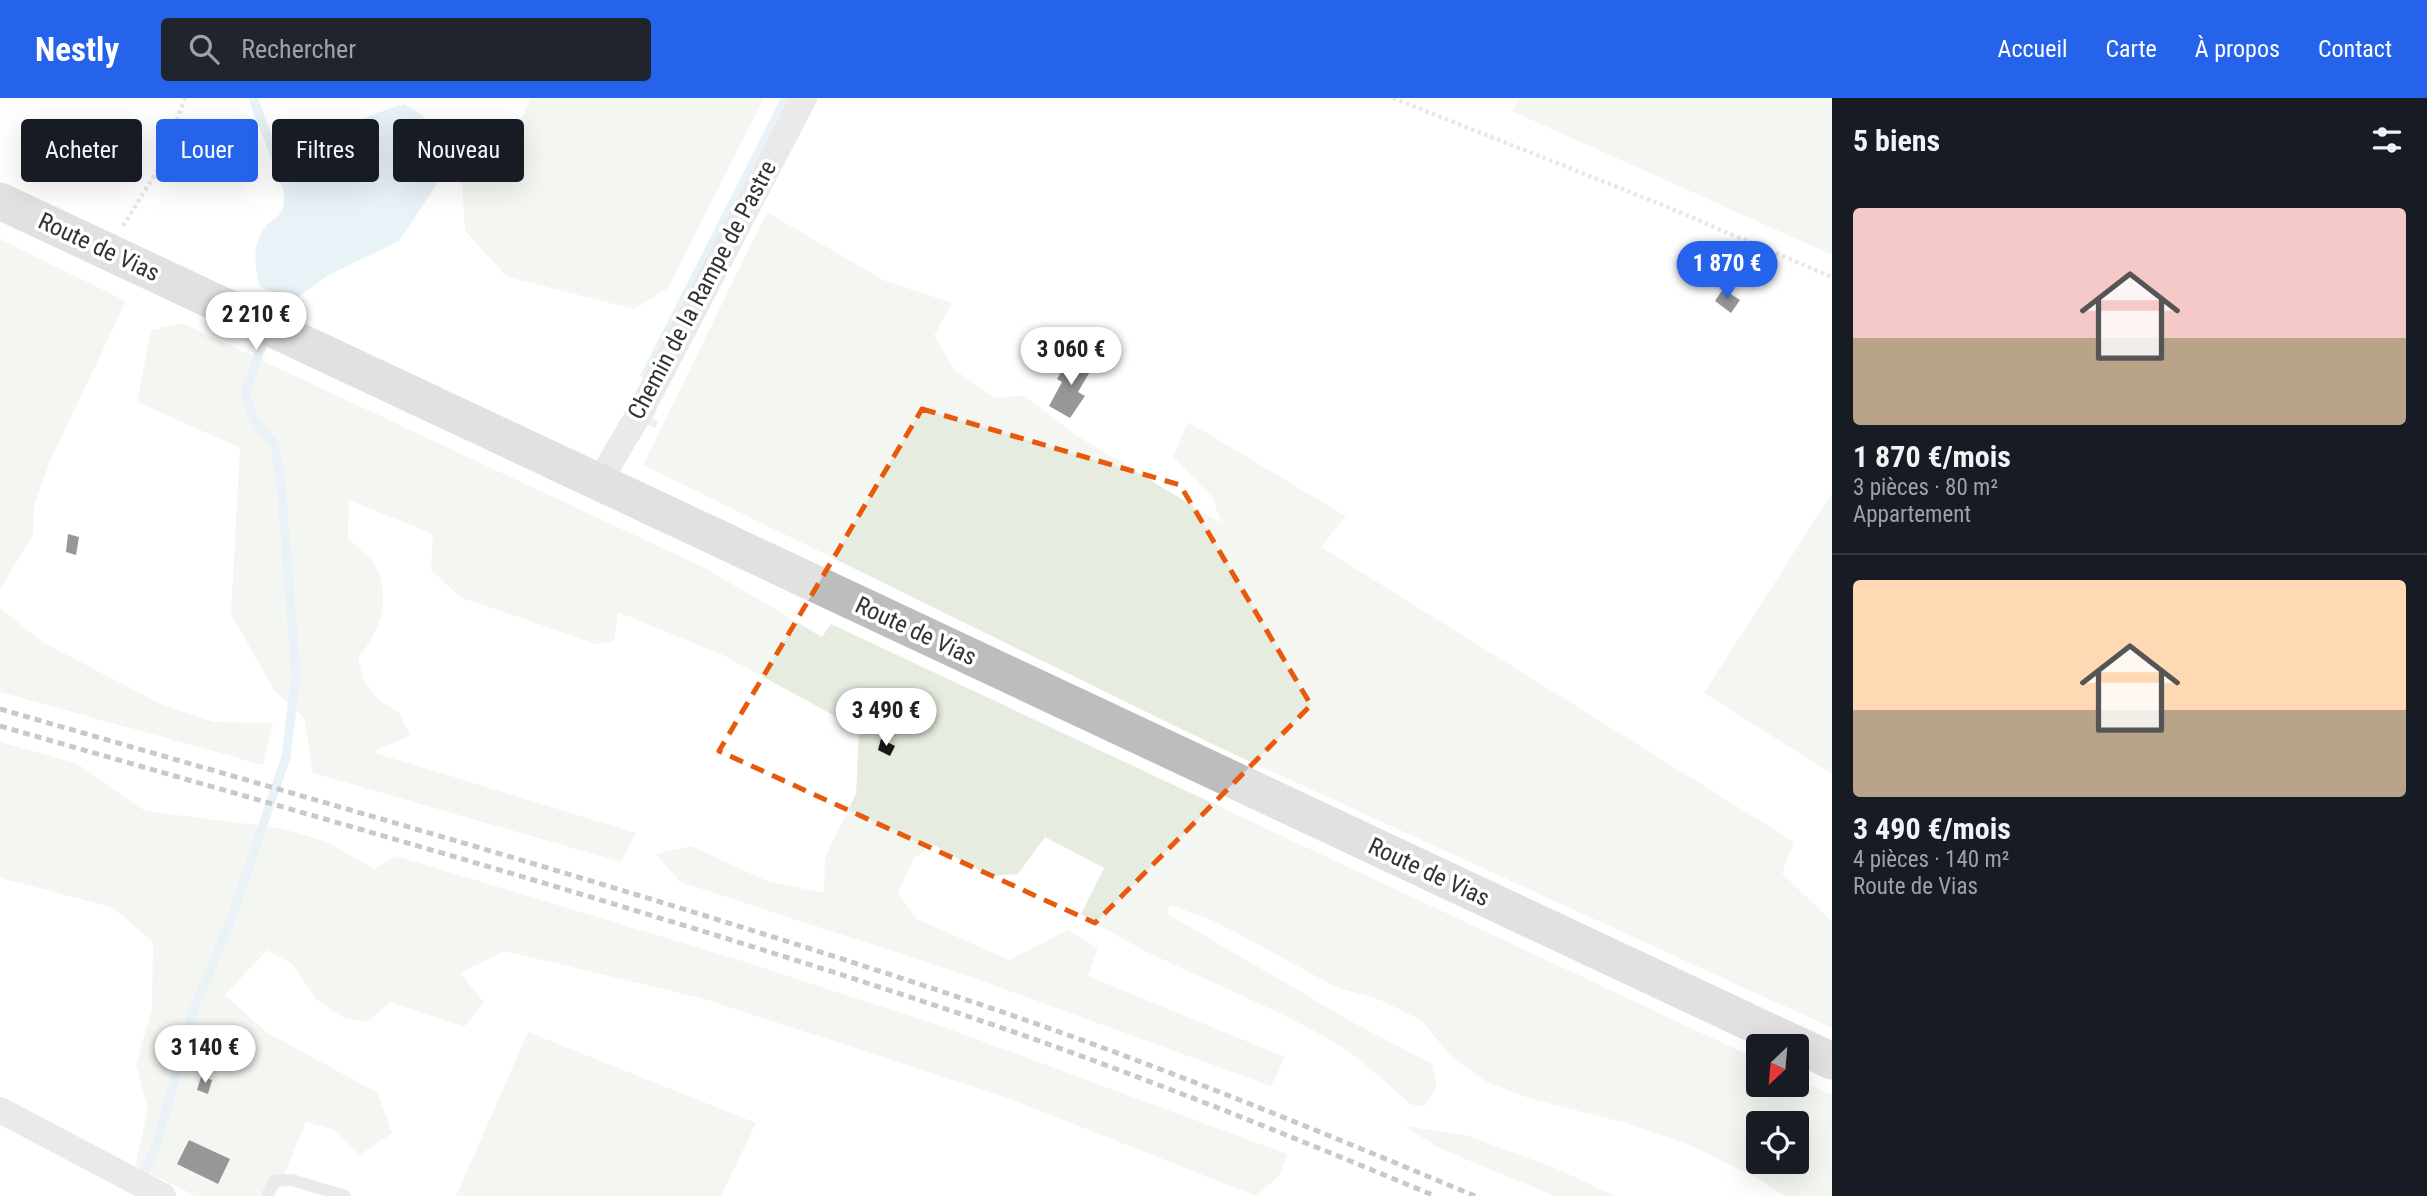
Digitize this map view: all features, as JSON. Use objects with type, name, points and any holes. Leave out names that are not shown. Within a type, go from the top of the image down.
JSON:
[{"type":"main road","name":"Route de Vias","points":[[0,201],[1832,1061]]},
{"type":"street","name":"Chemin de la Rampe de Pastre","points":[[599,482],[643,407],[804,98]]},
{"type":"street","points":[[0,1110],[158,1193]]},
{"type":"lane","points":[[267,1196],[274,1181],[292,1180],[345,1196]]},
{"type":"path","points":[[110,252],[132,206],[160,166],[185,98]]},
{"type":"path","points":[[1393,98],[1660,204],[1832,277]]},
{"type":"highlighted area","points":[[922,409],[1180,485],[1311,705],[1095,923],[719,751]]},
{"type":"shaded area","points":[[530,98],[764,98],[668,288],[634,309],[507,277],[465,231],[462,182],[524,182],[524,119],[520,119]]},
{"type":"shaded area","points":[[1520,98],[1832,98],[1832,255],[1512,111]]},
{"type":"shaded area","points":[[767,212],[883,280],[952,303],[934,336],[955,370],[993,397],[1025,396],[1076,435],[1221,523],[1213,498],[1173,457],[1188,422],[1346,516],[1321,547],[1794,842],[1782,873],[1832,922],[1832,1028],[1214,745],[643,465]]},
{"type":"shaded area","points":[[0,239],[126,301],[50,461],[34,505],[33,535],[0,590]]},
{"type":"shaded area","points":[[182,323],[705,568],[822,637],[831,624],[1746,1054],[1746,1097],[1810,1097],[1810,1085],[1832,1095],[1832,1196],[1785,1196],[1749,1174],[1809,1174],[1809,1111],[1746,1111],[1746,1173],[1688,1144],[1626,1123],[1531,1099],[1485,1081],[1449,1054],[1421,1020],[1378,999],[1338,988],[1216,922],[1171,905],[1166,913],[1354,1023],[1432,1064],[1437,1087],[1424,1106],[1412,1105],[1337,1044],[1274,1010],[1143,950],[1081,914],[1104,868],[1045,837],[1018,874],[988,876],[934,845],[914,858],[898,893],[917,919],[1009,960],[1068,930],[1098,948],[1088,976],[1285,1057],[1271,1086],[963,974],[680,882],[656,854],[691,846],[767,881],[824,893],[825,857],[856,794],[859,729],[723,655],[618,612],[614,641],[596,644],[460,597],[431,570],[433,534],[349,500],[348,538],[372,561],[382,585],[382,611],[378,624],[358,657],[363,680],[380,701],[399,712],[410,736],[372,752],[636,833],[621,862],[313,773],[304,718],[274,690],[231,614],[240,448],[137,402],[151,330]]},
{"type":"shaded area","points":[[1832,493],[1832,774],[1704,693]]},
{"type":"shaded area","points":[[0,608],[44,643],[161,704],[214,722],[273,723],[263,765],[0,692]]},
{"type":"shaded area","points":[[0,742],[76,763],[145,811],[280,828],[325,841],[374,869],[396,856],[736,959],[941,1026],[1287,1154],[1280,1175],[1256,1196],[1008,1098],[701,998],[505,951],[460,973],[484,1002],[464,1027],[391,1002],[367,1022],[342,1017],[316,999],[292,964],[267,950],[225,995],[266,1032],[378,1093],[392,1133],[360,1155],[335,1130],[306,1122],[275,1196],[196,1196],[135,1166],[148,1109],[136,1065],[152,1008],[153,942],[112,907],[0,878]]},
{"type":"shaded area","points":[[528,1032],[756,1123],[721,1196],[456,1196]]},
{"type":"shaded area","points":[[1404,1126],[1466,1135],[1555,1168],[1615,1196],[1555,1196],[1441,1149]]},
{"type":"water","points":[[781,98],[804,98],[653,417],[658,422],[655,428],[624,414],[627,407],[634,411],[649,381],[640,376]]},
{"type":"water","points":[[404,104],[425,119],[393,119],[393,182],[438,182],[399,241],[327,276],[293,301],[259,286],[256,246],[267,225],[282,210],[283,182],[379,182],[379,119],[364,119]]},
{"type":"building","points":[[1723,289],[1740,300],[1731,313],[1715,301]]},
{"type":"building","points":[[1071,355],[1092,368],[1078,392],[1085,396],[1070,418],[1049,406],[1062,382],[1057,379]]},
{"type":"building","points":[[68,534],[79,537],[76,555],[66,552]]},
{"type":"building","points":[[881,739],[895,746],[890,756],[878,750]]},
{"type":"building","points":[[201,1077],[212,1080],[208,1094],[197,1090]]},
{"type":"building","points":[[189,1140],[230,1159],[218,1184],[177,1164]]},
{"type":"waterway","points":[[253,98],[287,188]]},
{"type":"waterway","points":[[272,319],[283,285]]},
{"type":"waterway","points":[[141,1181],[157,1143],[195,1006],[229,925],[286,757],[296,675],[281,482],[275,445],[254,419],[245,393],[266,335]]},
{"type":"railway","points":[[0,709],[610,887],[852,962],[973,1002],[1226,1094],[1475,1196]]},
{"type":"railway","points":[[0,726],[485,866],[727,939],[967,1016],[1144,1079],[1435,1196]]}]
